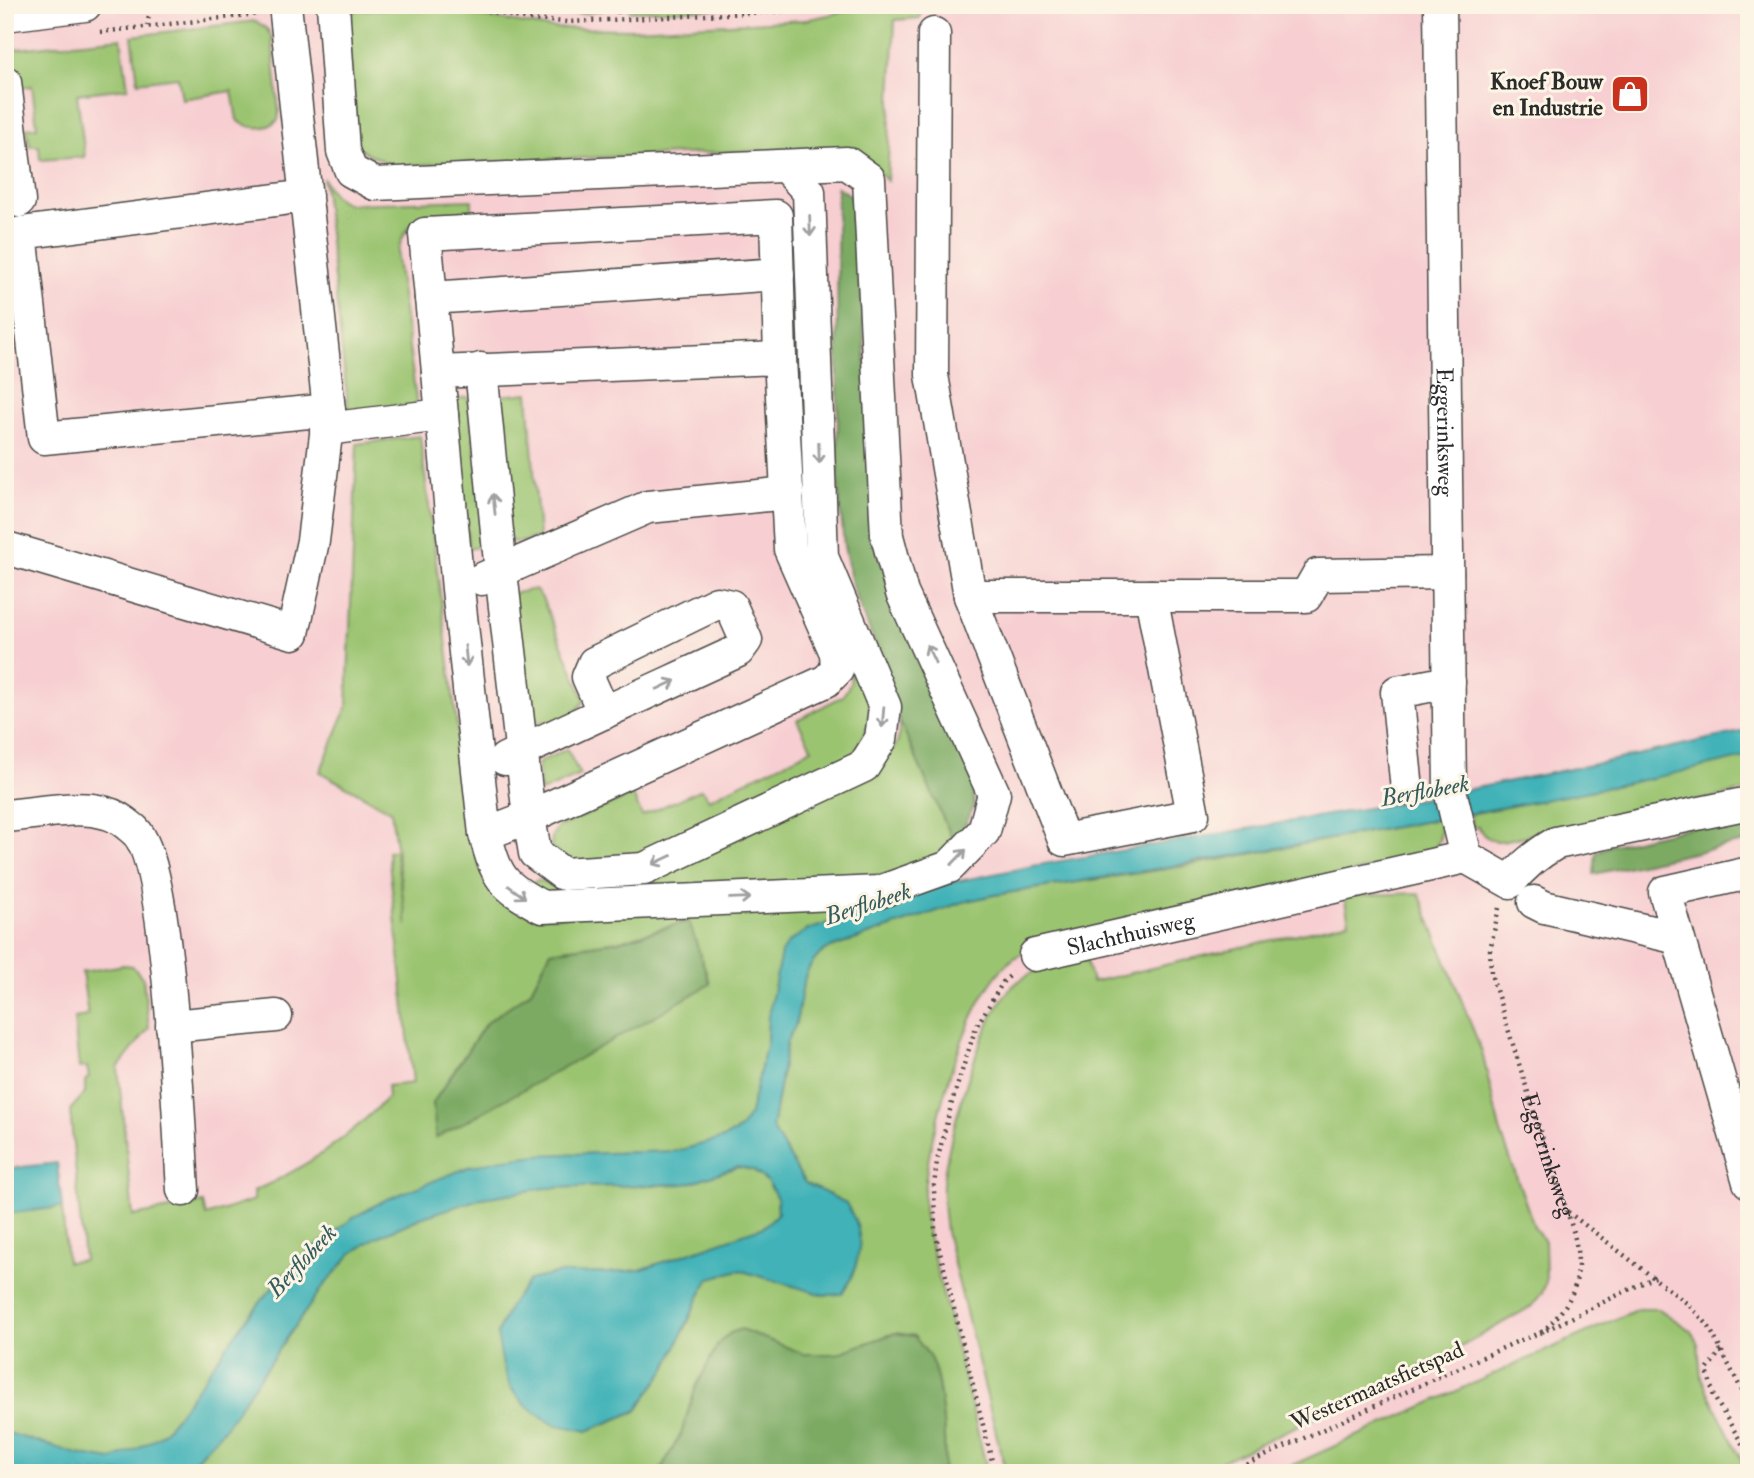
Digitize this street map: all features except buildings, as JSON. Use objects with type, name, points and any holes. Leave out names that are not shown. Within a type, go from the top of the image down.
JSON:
[{"type":"street","points":[[5,15],[85,5]]},
{"type":"street","points":[[333,5],[343,151],[351,171],[375,184],[848,163],[869,179],[887,536],[902,593],[994,794],[984,831],[949,867],[879,892],[542,906],[514,892],[495,871],[485,834],[458,589],[425,234],[776,216],[790,549],[836,653],[836,670],[826,681],[529,817],[485,834]]},
{"type":"street","name":"Eggerinksweg","points":[[1440,5],[1450,790],[1466,857]]},
{"type":"street","points":[[9,549],[293,633],[313,541],[328,420],[286,8]]},
{"type":"street","points":[[934,34],[932,375],[970,596],[1064,840],[1193,815],[1151,596]]},
{"type":"street","points":[[5,82],[19,201]]},
{"type":"street","points":[[481,369],[501,572],[535,853],[563,874],[644,869],[864,766],[881,739],[885,707],[822,557],[809,192],[786,167]]},
{"type":"street","points":[[306,196],[21,233],[44,438],[442,415]]},
{"type":"street","points":[[431,298],[778,274]]},
{"type":"street","points":[[438,372],[780,358]]},
{"type":"street","points":[[458,589],[648,507],[788,493]]},
{"type":"street","points":[[970,596],[1306,596],[1318,575],[1447,573]]},
{"type":"street","points":[[479,771],[738,651],[746,640],[731,606],[716,603],[594,663],[588,677],[604,713]]},
{"type":"street","points":[[1407,789],[1397,692],[1449,682]]},
{"type":"street","points":[[1466,857],[1510,882],[1536,855],[1556,843],[1749,803]]},
{"type":"street","points":[[5,816],[84,809],[108,813],[136,831],[148,851],[168,962],[183,1190]]},
{"type":"street","name":"Slachthuisweg","points":[[1035,955],[1466,857]]},
{"type":"street","points":[[1749,873],[1665,892],[1749,1182]]},
{"type":"street","points":[[1534,902],[1544,907],[1678,938]]},
{"type":"street","points":[[172,1026],[276,1016]]},
{"type":"path","points":[[151,5],[147,26],[286,8]]},
{"type":"path","points":[[461,5],[529,20],[568,22],[827,9],[841,5]]},
{"type":"path","points":[[618,5],[618,18]]},
{"type":"path","points":[[747,5],[747,13]]},
{"type":"path","name":"Eggerinksweg","points":[[1510,882],[1494,925],[1490,950],[1491,974],[1567,1211],[1655,1277],[1708,1325],[1749,1404]]},
{"type":"path","name":"Slachthuisweg","points":[[995,1473],[935,1231],[934,1186],[937,1161],[952,1102],[976,1027],[1003,982],[1035,955]]},
{"type":"path","name":"Westermaatsfietspad","points":[[1542,1332],[1570,1301],[1576,1286],[1578,1263],[1567,1211]]},
{"type":"path","name":"Westermaatsfietspad","points":[[1227,1473],[1542,1332],[1655,1277]]},
{"type":"path","points":[[1721,1350],[1707,1370],[1714,1397],[1749,1455]]},
{"type":"shaded area","points":[[5,5],[1749,5],[1749,1473],[5,1473]]},
{"type":"green space","points":[[498,5],[612,6],[600,11],[571,14]]},
{"type":"green space","points":[[624,5],[735,5],[714,9],[630,11]]},
{"type":"green space","points":[[875,5],[921,5],[920,18],[895,20],[887,181],[864,155],[826,148],[393,166],[357,148],[347,21],[356,10],[414,8],[443,10],[550,28],[634,29],[805,20]]},
{"type":"green space","points":[[255,21],[267,29],[272,38],[279,113],[274,124],[258,127],[237,120],[232,91],[182,99],[178,77],[138,82],[132,36]]},
{"type":"green space","points":[[121,38],[128,88],[77,94],[85,157],[40,160],[39,146],[30,146],[26,128],[37,127],[32,86],[14,89],[8,50]]},
{"type":"green space","points":[[323,178],[333,194],[349,204],[472,200],[472,211],[422,218],[413,224],[400,243],[397,259],[417,406],[349,415]]},
{"type":"green space","points":[[837,187],[855,198],[878,554],[973,779],[974,806],[955,845],[900,722],[884,666],[853,589],[844,546],[838,482]]},
{"type":"green space","points":[[528,393],[539,536],[523,542],[504,541],[490,397]]},
{"type":"green space","points":[[468,397],[487,545],[469,549],[451,400]]},
{"type":"green space","points":[[420,436],[472,843],[486,881],[500,899],[522,912],[538,917],[880,906],[848,916],[768,1017],[767,1042],[750,1114],[739,1130],[724,1138],[678,1151],[537,1155],[468,1167],[305,1255],[247,1318],[161,1435],[137,1449],[111,1460],[77,1454],[5,1432],[5,1214],[62,1207],[67,1262],[84,1260],[70,1110],[85,1093],[85,1081],[89,1077],[87,1067],[79,1068],[74,1018],[88,1016],[82,972],[124,965],[132,966],[143,978],[149,1028],[118,1068],[133,1216],[203,1203],[206,1216],[254,1200],[254,1191],[309,1162],[358,1126],[388,1097],[387,1086],[413,1083],[388,852],[395,850],[407,926],[391,811],[320,772],[347,707],[357,444]],"holes":[[[688,921],[710,983],[437,1137],[433,1103],[486,1023],[530,992],[551,951],[619,941]]]},
{"type":"green space","points":[[535,589],[542,598],[585,700],[567,716],[542,722],[527,717],[511,594]]},
{"type":"green space","points":[[852,664],[870,710],[866,729],[852,756],[627,861],[569,863],[551,848],[552,836],[558,827],[633,795],[642,816],[702,789],[709,799],[812,749],[797,720],[843,696],[850,684]]},
{"type":"green space","points":[[900,722],[955,845],[907,875],[545,897],[531,885],[537,880],[550,884],[624,882],[892,750],[898,741]]},
{"type":"green space","points":[[567,749],[580,775],[541,792],[538,765]]},
{"type":"green space","points":[[1749,756],[1749,790],[1502,841],[1487,838],[1478,826],[1473,828],[1470,814]]},
{"type":"green space","points":[[1749,814],[1749,841],[1594,874],[1596,853],[1609,846]]},
{"type":"green space","points":[[1439,819],[1440,838],[1429,855],[1036,946],[1008,962],[987,990],[961,1044],[940,1107],[927,1167],[924,1197],[928,1235],[988,1473],[942,1473],[944,1432],[934,1368],[914,1336],[895,1333],[836,1354],[804,1354],[779,1345],[708,1367],[696,1387],[681,1434],[659,1473],[183,1473],[223,1430],[321,1289],[351,1254],[375,1238],[420,1218],[482,1198],[546,1188],[686,1184],[737,1167],[753,1170],[768,1182],[777,1198],[778,1213],[764,1227],[640,1270],[608,1273],[587,1431],[637,1411],[685,1329],[710,1278],[739,1270],[824,1295],[858,1255],[858,1230],[846,1203],[805,1183],[772,1128],[787,1041],[795,1025],[803,984],[810,967],[825,950],[963,902],[994,895],[1186,866]]},
{"type":"green space","points":[[1419,893],[1482,1052],[1500,1130],[1535,1229],[1545,1241],[1546,1282],[1543,1291],[1532,1306],[1443,1357],[1197,1473],[1006,1473],[946,1232],[943,1196],[946,1164],[958,1111],[978,1051],[1000,1003],[1020,980],[1056,964],[1085,957],[1092,982],[1349,922],[1344,896]]},
{"type":"green space","points":[[689,921],[710,984],[436,1138],[433,1103],[486,1023],[530,992],[551,951],[619,941]]},
{"type":"green space","points":[[1638,1309],[1659,1309],[1691,1331],[1698,1344],[1701,1377],[1748,1473],[1275,1473]]},
{"type":"green space","points":[[741,1329],[804,1354],[836,1354],[895,1333],[914,1336],[930,1358],[937,1381],[944,1432],[942,1473],[659,1473],[681,1434],[696,1387],[718,1344],[730,1333]]},
{"type":"water","name":"Berflobeek","points":[[1749,730],[1749,756],[1708,766],[1500,808],[994,895],[963,902],[825,950],[810,967],[803,985],[795,1026],[787,1041],[772,1128],[805,1183],[846,1203],[856,1222],[859,1237],[854,1272],[842,1294],[824,1295],[739,1270],[710,1278],[666,1369],[636,1411],[587,1431],[553,1424],[525,1405],[510,1387],[497,1334],[509,1307],[529,1280],[560,1273],[640,1270],[764,1227],[778,1213],[777,1198],[768,1182],[753,1170],[737,1167],[686,1184],[546,1188],[482,1198],[420,1218],[375,1238],[351,1254],[321,1289],[223,1430],[183,1473],[5,1473],[5,1432],[77,1454],[111,1460],[161,1435],[247,1318],[281,1278],[305,1255],[354,1217],[385,1200],[469,1167],[498,1160],[537,1155],[678,1151],[724,1138],[739,1130],[750,1114],[767,1042],[768,1017],[781,953],[788,943],[805,931],[949,883],[1431,797]]},
{"type":"water","points":[[57,1163],[62,1207],[5,1214],[5,1169]]},
{"type":"place","name":"Knoef Bouw en Industrie","points":[[1630,94]]}]
